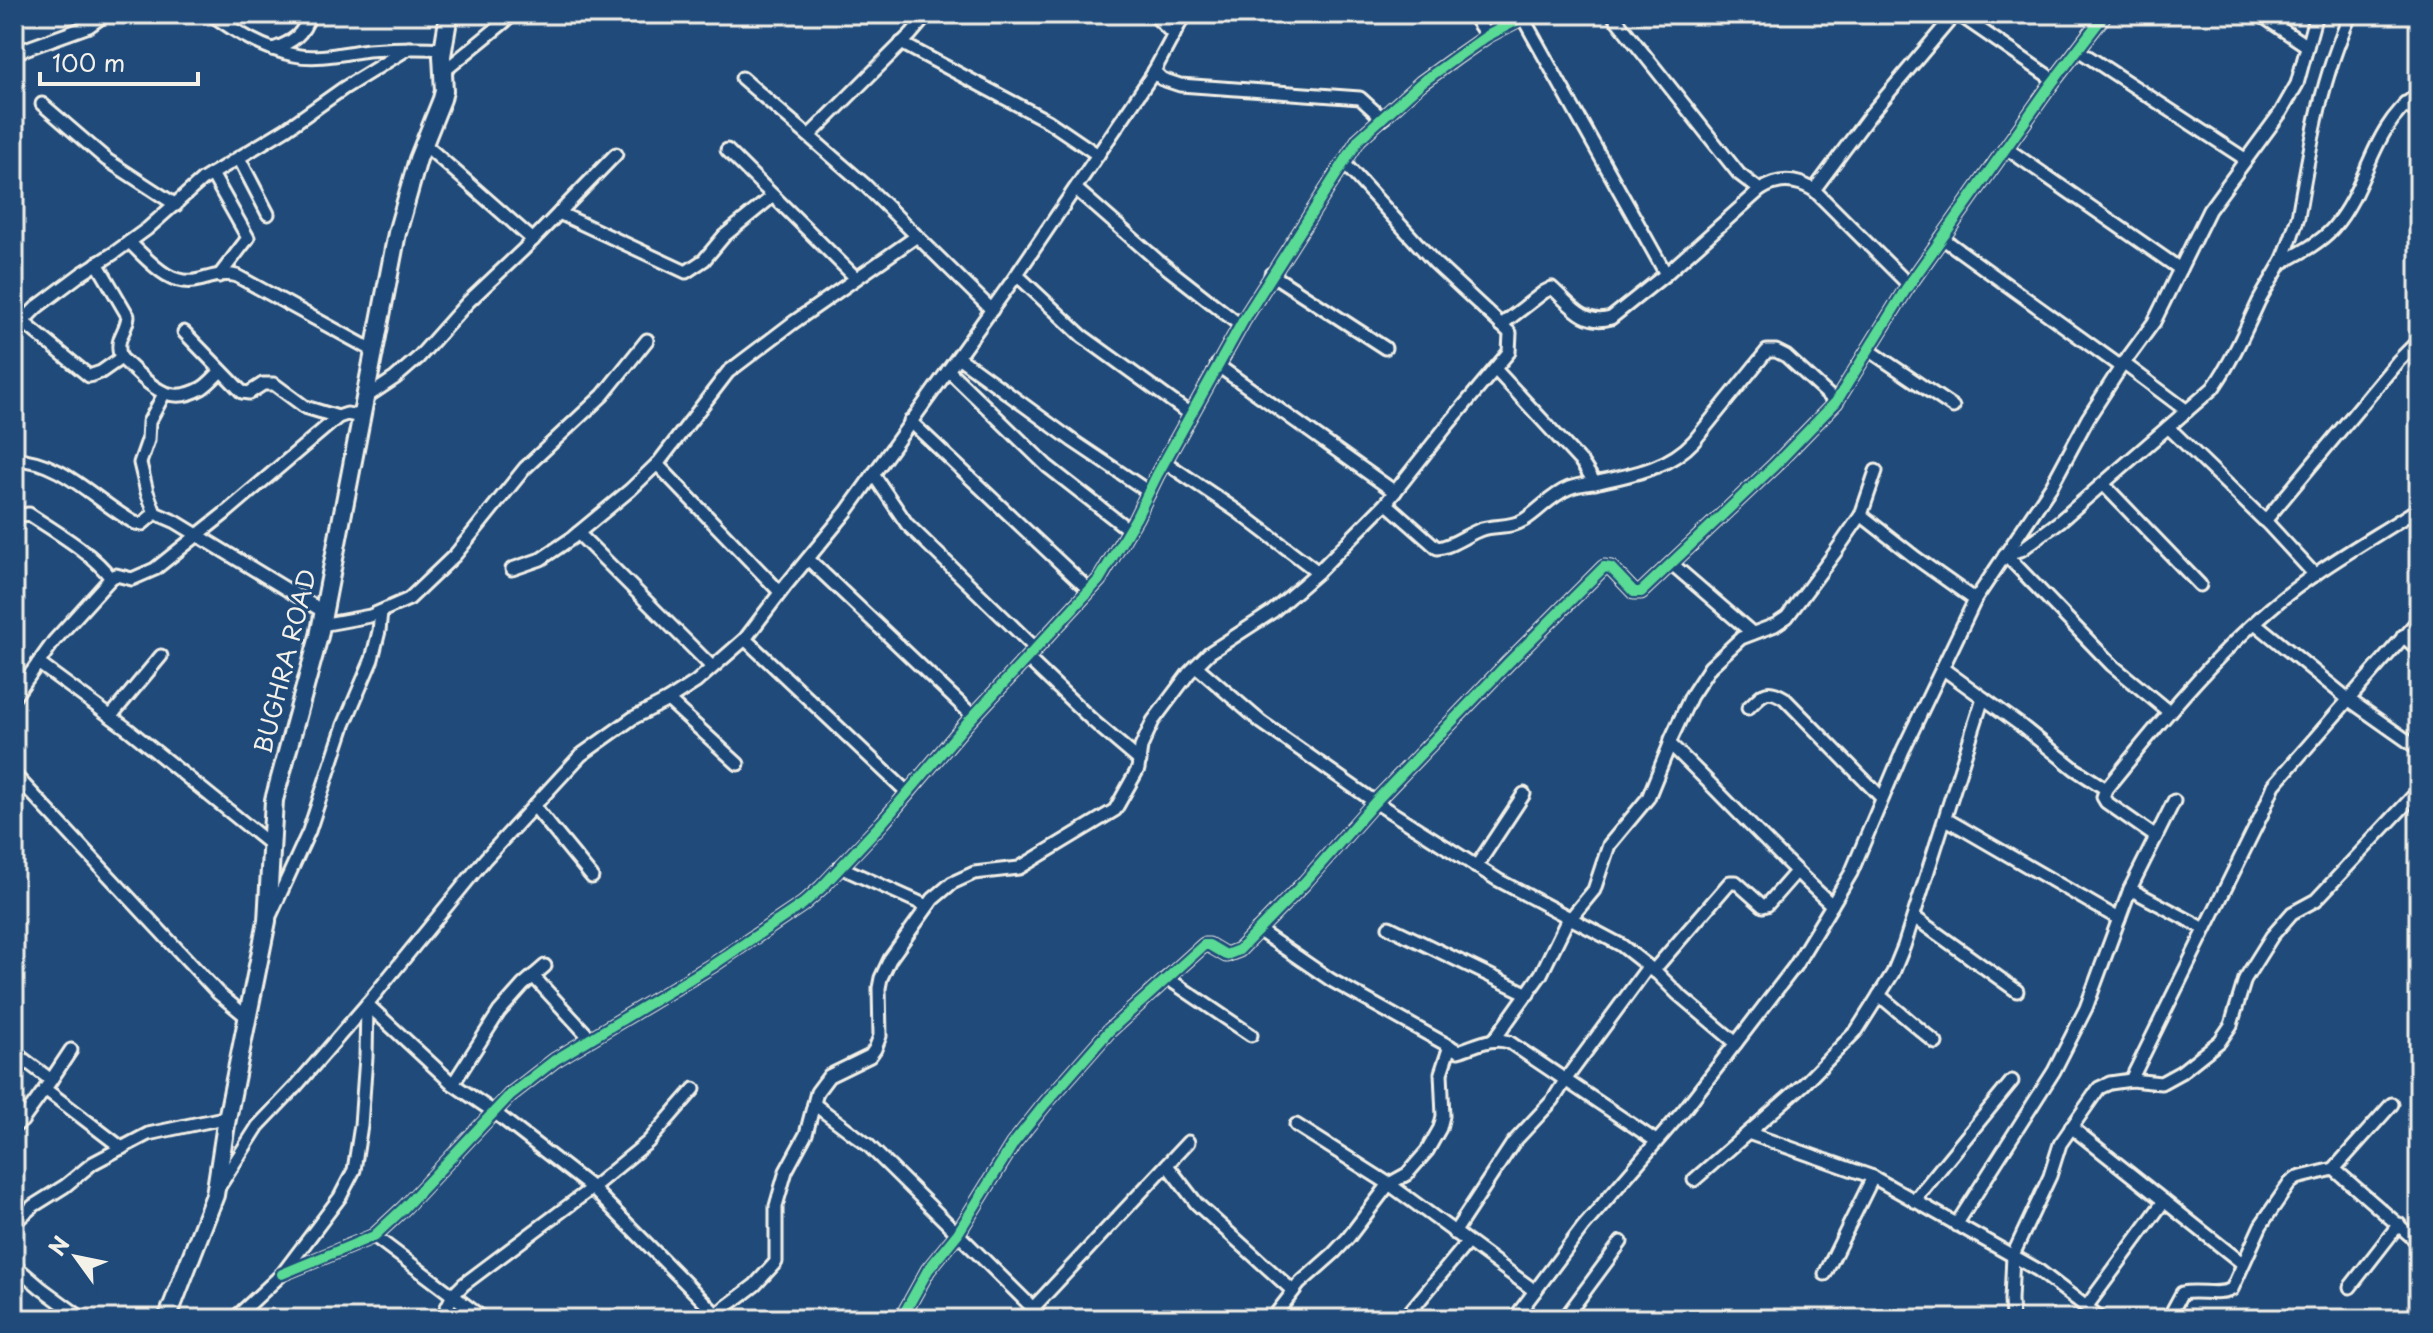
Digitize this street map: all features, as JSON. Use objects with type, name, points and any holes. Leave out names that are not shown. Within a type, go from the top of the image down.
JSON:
[{"type":"street","points":[[14,53],[89,26],[106,14]]},
{"type":"street","points":[[211,14],[273,50],[297,56],[324,57],[409,48],[443,49]]},
{"type":"street","points":[[273,50],[295,41],[310,14]]},
{"type":"street","name":"BUGHRA ROAD","points":[[167,1319],[215,1195],[267,921],[274,800],[322,618],[397,233],[424,144],[442,99],[443,49],[449,14]]},
{"type":"street","points":[[443,72],[514,14]]},
{"type":"street","points":[[810,135],[928,14]]},
{"type":"street","points":[[1153,14],[1174,35]]},
{"type":"street","points":[[215,1195],[258,1126],[367,1004],[485,859],[581,755],[633,718],[696,682],[745,639],[873,474],[1017,275],[1154,71],[1185,14]]},
{"type":"street","points":[[1472,14],[1487,36]]},
{"type":"street","points":[[1612,14],[1739,174],[1760,190]]},
{"type":"street","points":[[1814,190],[1870,115],[1956,14],[2054,80]]},
{"type":"street","points":[[901,1319],[928,1270],[958,1233],[1013,1144],[1109,1031],[1204,945],[1230,955],[1258,930],[1375,802],[1604,567],[1611,568],[1638,594],[1836,402],[1909,285],[2054,80],[2105,14]]},
{"type":"street","points":[[2259,14],[2307,46]]},
{"type":"street","points":[[1514,1319],[1583,1227],[1684,1110],[1795,966],[1851,873],[1882,798],[1975,600],[2052,485],[2088,418],[2122,365],[2154,322],[2209,210],[2281,112],[2297,84],[2316,14]]},
{"type":"street","points":[[2005,554],[2021,550],[2060,521],[2213,388],[2223,374],[2281,264],[2298,217],[2324,81],[2335,47],[2351,14]]},
{"type":"street","points":[[282,1274],[374,1236],[510,1095],[555,1060],[713,965],[803,904],[840,867],[973,716],[1099,580],[1217,365],[1271,274],[1359,139],[1421,83],[1487,36],[1526,16],[1666,274]]},
{"type":"street","points":[[901,43],[1048,121],[1098,155]]},
{"type":"street","points":[[121,358],[89,376],[17,324],[61,288],[129,242],[202,180],[409,48]]},
{"type":"street","points":[[2078,50],[2245,159]]},
{"type":"street","points":[[1154,71],[1162,79],[1180,85],[1360,98],[1383,119]]},
{"type":"street","points":[[742,78],[810,135],[992,310]]},
{"type":"street","points":[[2281,264],[2332,230],[2358,187],[2378,140],[2405,103],[2419,93]]},
{"type":"street","points":[[2405,103],[2419,115]]},
{"type":"street","points":[[42,104],[107,160],[176,205]]},
{"type":"street","points":[[424,144],[533,240]]},
{"type":"street","points":[[2006,148],[2180,269]]},
{"type":"street","points":[[727,150],[856,278]]},
{"type":"street","points":[[365,398],[418,358],[468,302],[616,154]]},
{"type":"street","points":[[239,158],[268,214]]},
{"type":"street","points":[[367,1004],[453,1084],[592,1188],[713,1316],[755,1285],[776,1262],[776,1206],[786,1171],[806,1134],[817,1092],[829,1076],[870,1056],[875,1049],[880,1036],[881,978],[890,959],[927,906],[952,883],[974,873],[1019,868],[1115,810],[1133,778],[1140,761],[1141,747],[1153,721],[1196,666],[1209,653],[1272,612],[1318,572],[1386,503],[1509,352],[1510,333],[1435,263],[1344,163]]},
{"type":"street","points":[[212,174],[248,238],[219,276]]},
{"type":"street","points":[[1501,325],[1552,288],[1588,319],[1601,321],[1620,312],[1760,190],[1770,183],[1785,181],[1802,183],[1814,190],[1909,285]]},
{"type":"street","points":[[1076,189],[1157,260],[1240,325]]},
{"type":"street","points":[[559,213],[686,272],[704,260],[724,236],[773,196]]},
{"type":"street","points":[[512,569],[541,559],[630,490],[657,464],[728,372],[917,236]]},
{"type":"street","points":[[1942,238],[2187,411]]},
{"type":"street","points":[[129,242],[174,280],[186,282],[230,274],[374,351]]},
{"type":"street","points":[[97,263],[128,316],[118,341],[121,358],[164,394],[177,396],[202,388],[221,371]]},
{"type":"street","points":[[1271,274],[1385,348]]},
{"type":"street","points":[[1017,275],[1082,336],[1190,414]]},
{"type":"street","points":[[184,332],[242,392],[249,393],[263,384],[274,384],[305,407],[338,417]]},
{"type":"street","points":[[164,394],[149,422],[148,440],[140,463],[155,513],[197,535],[322,618],[381,612],[409,599],[442,570],[525,468],[603,395],[647,340]]},
{"type":"street","points":[[2265,521],[2419,340]]},
{"type":"street","points":[[1869,350],[1953,407]]},
{"type":"street","points":[[1386,503],[1437,548],[1443,548],[1487,527],[1526,519],[1560,492],[1574,486],[1659,467],[1684,452],[1767,351],[1786,356],[1836,402]]},
{"type":"street","points":[[958,357],[1149,492]]},
{"type":"street","points":[[1217,365],[1395,492]]},
{"type":"street","points":[[1495,369],[1582,463],[1595,483]]},
{"type":"street","points":[[948,370],[1047,466],[1129,530]]},
{"type":"street","points":[[14,697],[73,619],[111,578],[116,575],[126,579],[139,578],[155,569],[338,417],[347,414],[362,417]]},
{"type":"street","points":[[910,421],[1089,590]]},
{"type":"street","points":[[2168,427],[2265,521],[2315,575]]},
{"type":"street","points":[[14,459],[33,460],[52,467],[135,523],[142,524],[155,513]]},
{"type":"street","points":[[1165,462],[1318,572]]},
{"type":"street","points":[[657,464],[780,592]]},
{"type":"street","points":[[1494,1040],[1528,994],[1552,955],[1565,925],[1594,890],[1609,845],[1648,798],[1691,696],[1703,676],[1734,643],[1787,617],[1861,515],[1876,471]]},
{"type":"street","points":[[873,474],[907,524],[1093,721],[1140,761]]},
{"type":"street","points":[[2103,484],[2200,585]]},
{"type":"street","points":[[2156,837],[2106,802],[2103,797],[2106,789],[2169,712],[2272,607],[2315,575],[2419,508]]},
{"type":"street","points":[[14,516],[29,514],[76,547],[111,578]]},
{"type":"street","points":[[1861,515],[1975,600]]},
{"type":"street","points":[[578,533],[712,667]]},
{"type":"street","points":[[2005,554],[2112,665],[2169,712]]},
{"type":"street","points":[[808,559],[973,716]]},
{"type":"street","points":[[1672,564],[1752,633]]},
{"type":"street","points":[[267,921],[309,831],[344,725],[372,659],[381,612]]},
{"type":"street","points":[[2131,1080],[2274,785],[2419,619]]},
{"type":"street","points":[[2255,623],[2348,699],[2419,749]]},
{"type":"street","points":[[2403,636],[2419,650]]},
{"type":"street","points":[[745,639],[908,793]]},
{"type":"street","points":[[111,716],[161,656]]},
{"type":"street","points":[[38,663],[111,716],[271,845]]},
{"type":"street","points":[[1196,666],[1261,722],[1375,802],[1476,867],[1621,945],[1736,1043]]},
{"type":"street","points":[[1942,668],[2106,789]]},
{"type":"street","points":[[1748,708],[1765,692],[1771,691],[1784,698],[1882,798]]},
{"type":"street","points":[[1694,1180],[1804,1084],[1857,1030],[1879,995],[1904,946],[1983,698]]},
{"type":"street","points":[[668,700],[738,764]]},
{"type":"street","points":[[1670,744],[1832,905]]},
{"type":"street","points":[[14,774],[188,962],[248,1018]]},
{"type":"street","points":[[2012,1319],[2013,1255],[2050,1176],[2060,1144],[2099,1088],[2131,1080],[2161,1083],[2181,1072],[2220,1041],[2231,1025],[2245,979],[2272,936],[2292,913],[2316,900],[2419,790]]},
{"type":"street","points":[[1476,867],[1524,794]]},
{"type":"street","points":[[1956,1225],[2054,1071],[2086,1008],[2130,889],[2174,801]]},
{"type":"street","points":[[534,806],[592,877]]},
{"type":"street","points":[[1946,819],[2119,919]]},
{"type":"street","points":[[840,867],[927,906]]},
{"type":"street","points":[[1454,1233],[1513,1143],[1553,1100],[1650,969],[1730,882],[1736,882],[1763,906],[1796,872]]},
{"type":"street","points":[[2130,889],[2205,929]]},
{"type":"street","points":[[1914,917],[2017,991]]},
{"type":"street","points":[[1389,927],[1528,994]]},
{"type":"street","points":[[1258,930],[1331,980],[1458,1051],[1494,1040],[1509,1042],[1656,1141]]},
{"type":"street","points":[[453,1084],[499,1012],[545,966]]},
{"type":"street","points":[[533,976],[590,1038]]},
{"type":"street","points":[[1167,978],[1251,1035]]},
{"type":"street","points":[[1879,995],[1936,1043]]},
{"type":"street","points":[[234,1319],[282,1274],[340,1197],[354,1170],[361,1125],[367,1004]]},
{"type":"street","points":[[1272,1319],[1293,1291],[1341,1246],[1389,1184],[1407,1174],[1427,1151],[1443,1116],[1441,1073],[1450,1046]]},
{"type":"street","points":[[14,1127],[22,1121],[71,1050]]},
{"type":"street","points":[[14,1052],[122,1148]]},
{"type":"street","points":[[1914,1201],[2012,1081]]},
{"type":"street","points":[[441,1319],[453,1295],[648,1142],[694,1089]]},
{"type":"street","points":[[814,1104],[868,1145],[1038,1315],[1188,1142]]},
{"type":"street","points":[[2168,1319],[2182,1293],[2225,1293],[2232,1289],[2261,1225],[2290,1183],[2297,1178],[2334,1169],[2392,1104]]},
{"type":"street","points":[[14,1223],[93,1163],[122,1148],[156,1132],[228,1117]]},
{"type":"street","points":[[1296,1125],[1389,1184],[1535,1291]]},
{"type":"street","points":[[2071,1127],[2242,1263]]},
{"type":"street","points":[[1748,1133],[1873,1177],[2038,1270],[2087,1306],[2098,1318]]},
{"type":"street","points":[[1167,1165],[1197,1204],[1293,1291]]},
{"type":"street","points":[[2334,1169],[2419,1243]]},
{"type":"street","points":[[1825,1274],[1873,1177]]},
{"type":"street","points":[[2087,1306],[2164,1201]]},
{"type":"street","points":[[2350,1287],[2399,1224]]},
{"type":"street","points":[[374,1236],[484,1319]]},
{"type":"street","points":[[1564,1319],[1621,1242]]},
{"type":"street","points":[[1404,1319],[1467,1243]]},
{"type":"street","points":[[14,1265],[83,1319]]},
{"type":"cycle path","points":[[282,1274],[374,1236],[510,1095],[555,1060],[713,965],[803,904],[822,887],[1099,580],[1243,321],[1359,139],[1421,83],[1487,36],[1529,14]]},
{"type":"cycle path","points":[[901,1319],[928,1270],[958,1233],[1013,1144],[1109,1031],[1204,945],[1226,955],[1239,950],[1305,882],[1375,802],[1604,567],[1611,568],[1634,592],[1641,592],[1774,466],[1836,402],[1906,289],[2052,83],[2105,14]]}]
